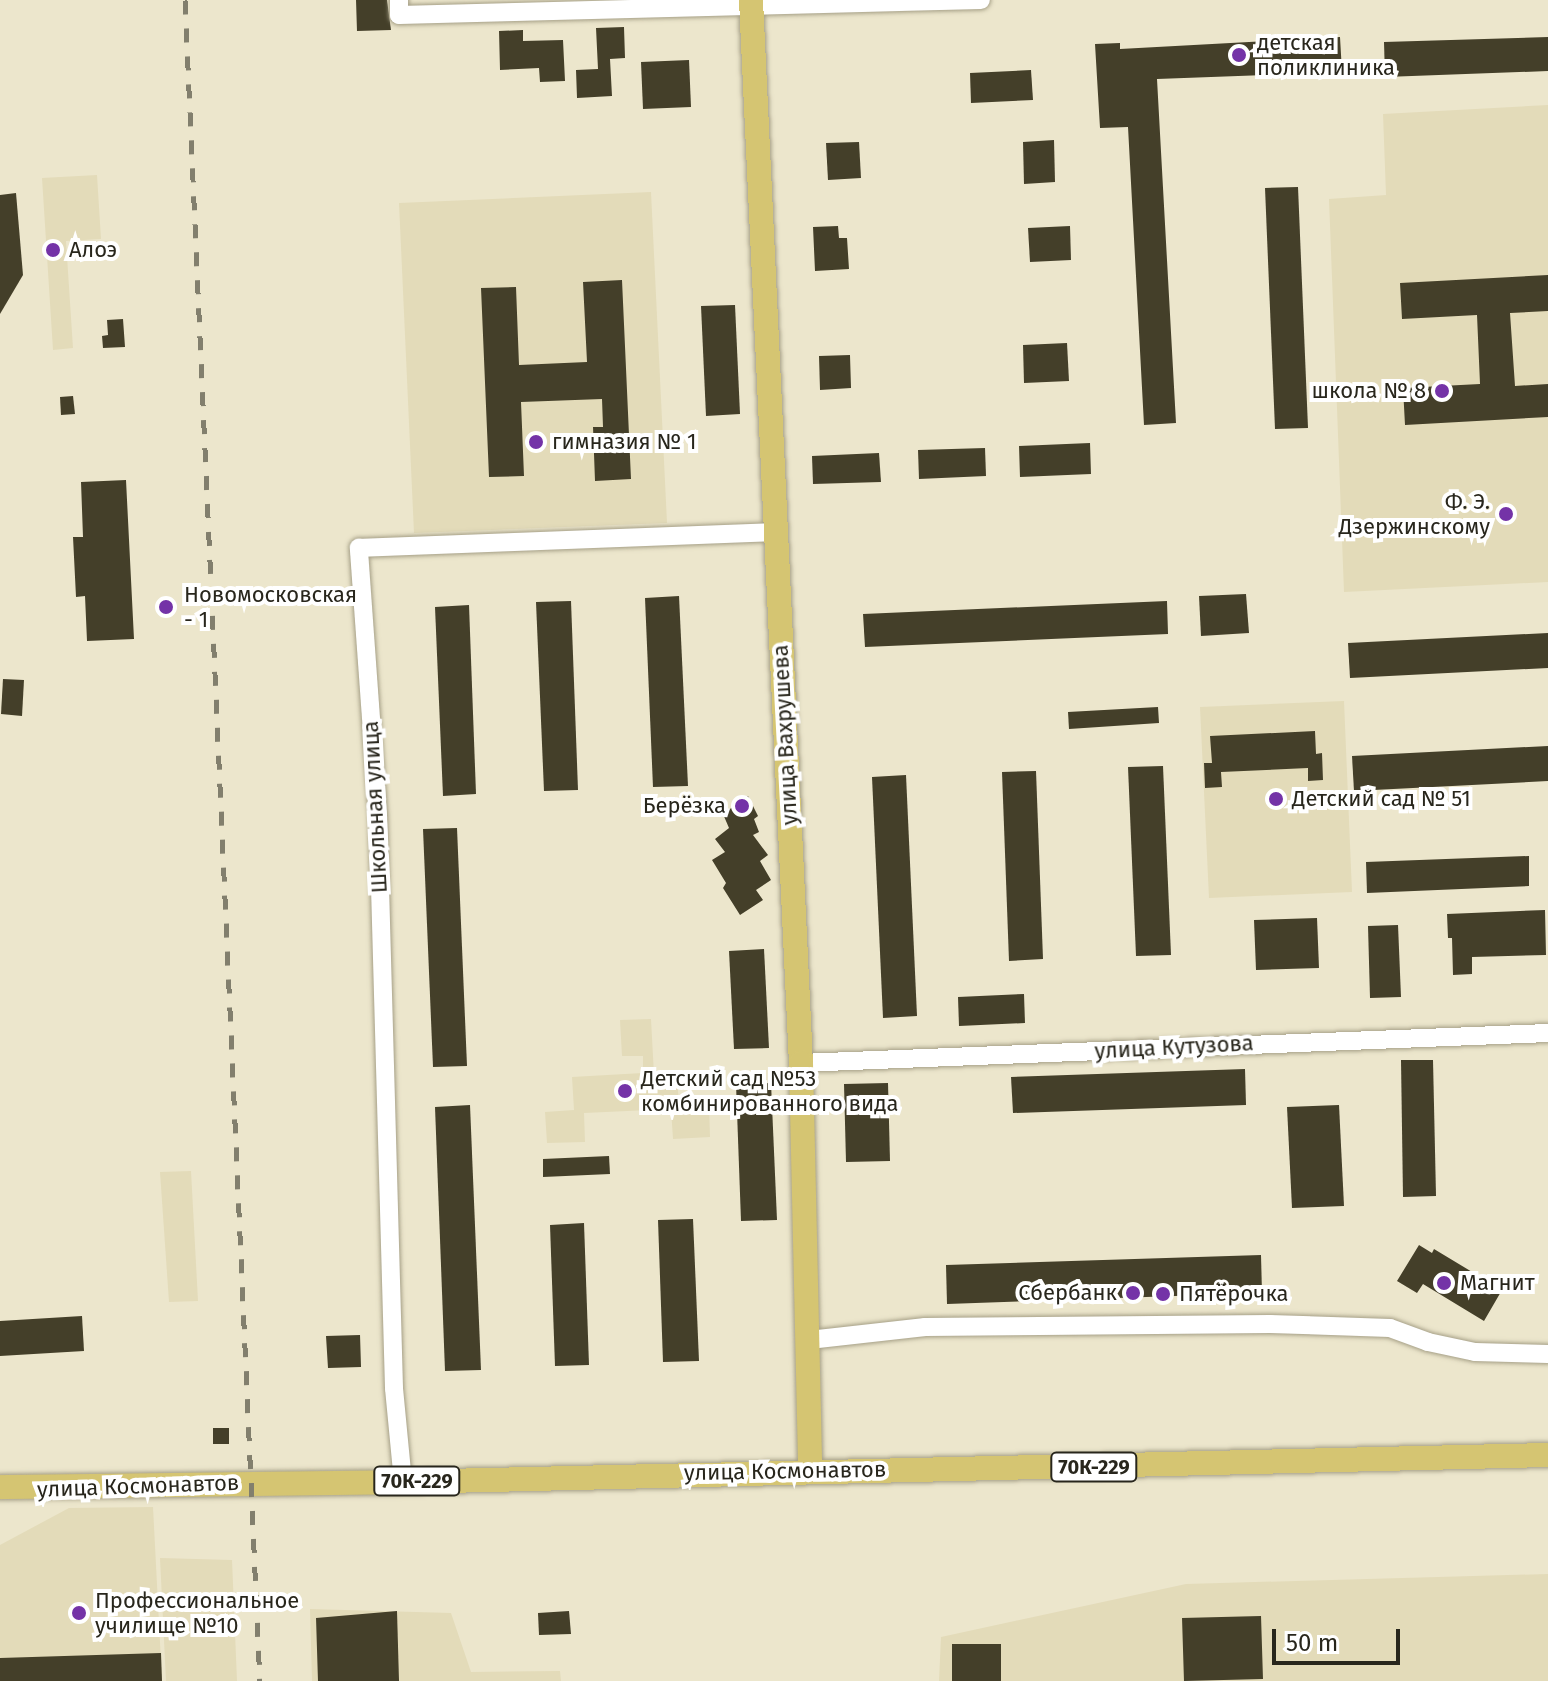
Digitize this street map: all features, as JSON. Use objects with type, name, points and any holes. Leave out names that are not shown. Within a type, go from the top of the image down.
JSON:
[{"type":"main road","name":"улица Вахрушева","points":[[752,2],[801,1063],[810,1470]]},
{"type":"main road","name":"улица Космонавтов","points":[[8,1490],[1548,1455]]},
{"type":"street","points":[[399,8],[981,0]]},
{"type":"street","name":"Школьная улица","points":[[403,1482],[394,1388],[378,816],[359,548],[775,532]]},
{"type":"street","name":"улица Кутузова","points":[[801,1063],[1548,1033]]},
{"type":"street","points":[[809,1340],[925,1327],[1270,1324],[1390,1328],[1428,1342],[1475,1352],[1548,1354]]},
{"type":"shaded area","name":"школа № 8","points":[[1548,105],[1548,582],[1344,592],[1329,199],[1386,195],[1383,114]]},
{"type":"shaded area","points":[[97,175],[101,239],[66,241],[73,348],[53,350],[42,178]]},
{"type":"shaded area","name":"гимназия № 1","points":[[651,192],[667,523],[414,533],[399,203]]},
{"type":"shaded area","name":"Детский сад № 51","points":[[1344,701],[1352,892],[1209,898],[1200,707]]},
{"type":"shaded area","name":"Детский сад №53 комбинированного вида","points":[[651,1019],[654,1075],[677,1075],[679,1106],[709,1105],[710,1137],[673,1139],[671,1109],[584,1113],[585,1142],[547,1143],[545,1112],[574,1110],[572,1077],[643,1073],[643,1056],[622,1056],[620,1020]]},
{"type":"shaded area","points":[[191,1171],[198,1301],[169,1302],[160,1172]]},
{"type":"shaded area","name":"Профессиональное училище №10","points":[[153,1507],[162,1681],[0,1681],[0,1545],[69,1508]]},
{"type":"shaded area","points":[[160,1558],[232,1560],[237,1681],[166,1681]]},
{"type":"shaded area","points":[[1548,1574],[1548,1681],[939,1681],[941,1637],[1186,1584]]},
{"type":"shaded area","points":[[310,1609],[451,1613],[471,1672],[560,1671],[561,1681],[312,1681]]},
{"type":"building","points":[[356,0],[387,0],[391,30],[357,31]]},
{"type":"building","points":[[624,27],[625,58],[610,59],[612,96],[577,98],[576,70],[598,69],[596,28]]},
{"type":"building","points":[[523,30],[523,41],[563,40],[565,81],[540,82],[539,68],[500,70],[499,31]]},
{"type":"building","points":[[1340,37],[1342,72],[1157,79],[1176,423],[1144,425],[1128,127],[1100,128],[1095,44],[1120,43],[1120,49]]},
{"type":"building","points":[[1548,37],[1548,71],[1385,77],[1384,42]]},
{"type":"building","points":[[689,60],[691,107],[643,109],[641,62]]},
{"type":"building","points":[[1031,70],[1033,100],[971,103],[970,73]]},
{"type":"building","points":[[1054,140],[1055,182],[1024,184],[1023,142]]},
{"type":"building","points":[[859,142],[861,178],[828,180],[826,143]]},
{"type":"building","points":[[1298,187],[1308,428],[1275,429],[1265,188]]},
{"type":"building","points":[[16,193],[23,275],[0,314],[0,195]]},
{"type":"building","points":[[838,226],[839,238],[847,238],[849,269],[815,271],[813,227]]},
{"type":"building","points":[[1070,226],[1071,260],[1030,262],[1028,228]]},
{"type":"building","points":[[1548,275],[1548,311],[1510,313],[1515,386],[1548,384],[1548,417],[1405,425],[1403,388],[1480,384],[1477,315],[1402,319],[1400,283]]},
{"type":"building","name":"гимназия № 1","points":[[622,280],[631,479],[595,481],[593,427],[603,427],[602,399],[521,402],[524,476],[489,477],[481,288],[516,287],[519,365],[587,362],[583,282]]},
{"type":"building","points":[[735,305],[740,414],[706,416],[701,306]]},
{"type":"building","points":[[123,319],[125,347],[103,348],[102,336],[108,335],[107,320]]},
{"type":"building","points":[[1067,343],[1069,381],[1024,383],[1023,345]]},
{"type":"building","points":[[850,355],[851,388],[820,390],[819,356]]},
{"type":"building","points":[[73,396],[75,414],[61,415],[60,397]]},
{"type":"building","points":[[1090,443],[1091,474],[1020,477],[1019,446]]},
{"type":"building","points":[[985,448],[986,476],[919,479],[918,450]]},
{"type":"building","points":[[879,453],[881,482],[813,484],[812,456]]},
{"type":"building","name":"Новомосковская - 1","points":[[126,480],[134,639],[87,641],[85,596],[76,597],[73,537],[83,537],[81,482]]},
{"type":"building","points":[[1246,594],[1249,633],[1201,636],[1199,596]]},
{"type":"building","points":[[679,596],[688,786],[653,787],[645,598]]},
{"type":"building","points":[[571,601],[578,790],[544,791],[536,602]]},
{"type":"building","points":[[1167,601],[1168,634],[865,647],[863,614]]},
{"type":"building","points":[[469,605],[476,794],[443,796],[435,607]]},
{"type":"building","points":[[1548,633],[1548,668],[1350,678],[1348,643]]},
{"type":"building","points":[[3,679],[24,680],[22,716],[1,714]]},
{"type":"building","points":[[1158,707],[1159,723],[1069,729],[1068,712]]},
{"type":"building","points":[[1315,731],[1316,754],[1322,753],[1323,780],[1308,781],[1308,768],[1221,772],[1222,787],[1205,788],[1204,763],[1212,763],[1210,736]]},
{"type":"building","points":[[1548,746],[1548,781],[1354,791],[1352,756]]},
{"type":"building","points":[[1163,766],[1171,955],[1136,956],[1128,767]]},
{"type":"building","points":[[1036,771],[1043,959],[1009,961],[1002,772]]},
{"type":"building","points":[[906,775],[917,1016],[883,1018],[872,777]]},
{"type":"building","points":[[748,796],[758,816],[754,819],[759,832],[753,835],[768,855],[760,861],[771,880],[756,890],[763,900],[740,915],[723,888],[726,883],[712,860],[725,852],[715,839],[729,828],[723,814]]},
{"type":"building","points":[[457,828],[467,1066],[433,1067],[423,829]]},
{"type":"building","points":[[1529,856],[1529,886],[1367,893],[1366,862]]},
{"type":"building","points":[[1545,910],[1546,955],[1472,957],[1472,974],[1453,975],[1452,938],[1448,938],[1447,914]]},
{"type":"building","points":[[1317,918],[1319,968],[1256,970],[1254,920]]},
{"type":"building","points":[[1398,925],[1401,997],[1370,998],[1368,926]]},
{"type":"building","points":[[764,949],[769,1048],[734,1049],[729,951]]},
{"type":"building","points":[[1024,994],[1025,1023],[959,1026],[958,997]]},
{"type":"building","points":[[1401,1060],[1433,1060],[1436,1196],[1403,1197]]},
{"type":"building","points":[[1245,1069],[1246,1105],[1013,1113],[1011,1077]]},
{"type":"building","points":[[771,1083],[777,1220],[741,1221],[736,1084]]},
{"type":"building","points":[[888,1083],[890,1161],[846,1162],[844,1084]]},
{"type":"building","points":[[470,1105],[481,1370],[445,1371],[435,1107]]},
{"type":"building","points":[[1339,1105],[1344,1206],[1292,1208],[1287,1107]]},
{"type":"building","points":[[609,1156],[610,1174],[543,1177],[543,1159]]},
{"type":"building","points":[[693,1219],[699,1361],[663,1362],[658,1220]]},
{"type":"building","points":[[584,1223],[589,1365],[555,1366],[550,1225]]},
{"type":"building","name":"Магнит","points":[[1419,1245],[1432,1253],[1434,1249],[1502,1290],[1484,1321],[1423,1284],[1417,1293],[1397,1281]]},
{"type":"building","points":[[1261,1255],[1262,1293],[947,1304],[946,1265]]},
{"type":"building","points":[[82,1316],[84,1351],[0,1356],[0,1321]]},
{"type":"building","points":[[360,1335],[361,1367],[328,1368],[326,1336]]},
{"type":"building","points":[[213,1428],[229,1428],[229,1444],[213,1444]]},
{"type":"building","points":[[397,1611],[399,1681],[318,1681],[316,1618]]},
{"type":"building","points":[[569,1611],[571,1634],[539,1635],[538,1613]]},
{"type":"building","points":[[1261,1616],[1263,1679],[1184,1681],[1182,1618]]},
{"type":"building","points":[[952,1644],[1001,1644],[1001,1681],[952,1681]]},
{"type":"building","points":[[161,1653],[162,1681],[0,1681],[0,1658]]},
{"type":"railway","points":[[185,0],[260,1681]]},
{"type":"place","name":"детская поликлиника","points":[[1239,55]]},
{"type":"place","name":"Алоэ","points":[[53,250]]},
{"type":"place","name":"школа № 8","points":[[1442,391]]},
{"type":"place","name":"гимназия № 1","points":[[536,442]]},
{"type":"place","name":"Ф. Э. Дзержинскому","points":[[1506,514]]},
{"type":"place","name":"Новомосковская - 1","points":[[166,607]]},
{"type":"place","name":"Детский сад № 51","points":[[1276,799]]},
{"type":"place","name":"Берёзка","points":[[742,806]]},
{"type":"place","name":"Детский сад №53 комбинированного вида","points":[[625,1091]]},
{"type":"place","name":"Магнит","points":[[1444,1283]]},
{"type":"place","name":"Сбербанк","points":[[1133,1293]]},
{"type":"place","name":"Пятёрочка","points":[[1163,1294]]},
{"type":"place","name":"Профессиональное училище №10","points":[[79,1613]]}]
